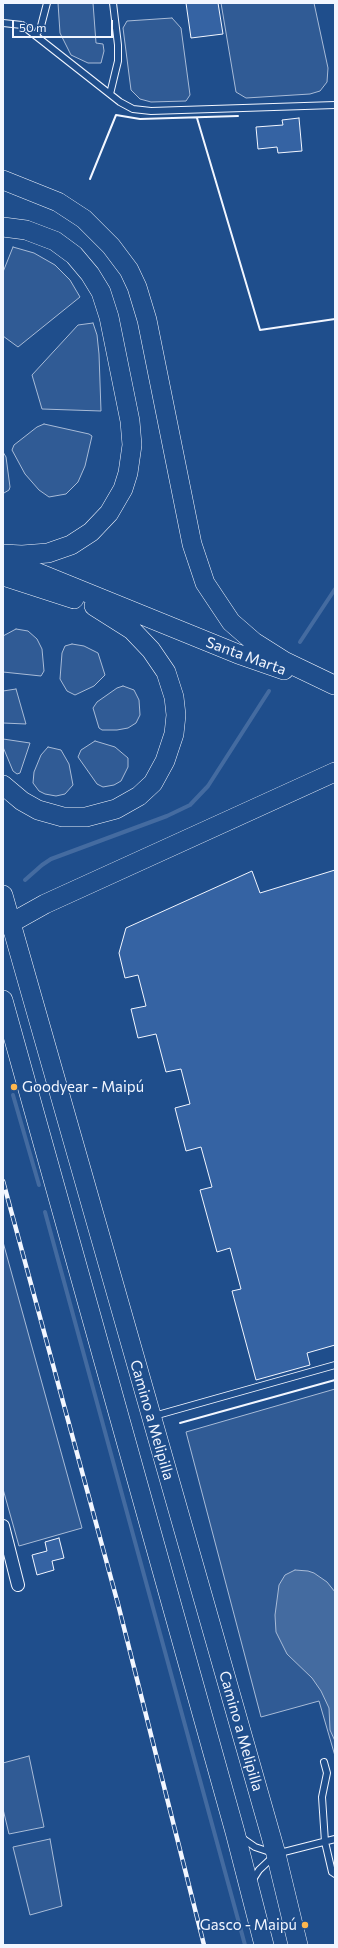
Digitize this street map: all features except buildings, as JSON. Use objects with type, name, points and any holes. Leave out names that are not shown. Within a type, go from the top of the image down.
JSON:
[{"type":"main road","points":[[3,180],[58,202],[84,220],[111,246],[129,270],[137,287],[147,320],[192,544],[205,583],[231,622],[254,642],[284,661],[335,685]]},
{"type":"main road","points":[[3,228],[26,230],[55,241],[74,255],[90,274],[101,292],[109,316],[130,421],[132,439],[131,456],[123,489],[109,513],[91,532],[71,545],[48,553],[22,555],[3,554]]},
{"type":"main road","name":"Santa Marta","points":[[3,558],[245,657],[335,685]]},
{"type":"main road","name":"Santa Marta","points":[[3,576],[94,606],[158,622]]},
{"type":"main road","points":[[3,785],[22,801],[38,810],[63,817],[86,817],[116,809],[139,796],[153,783],[165,761],[174,734],[176,715],[174,697],[166,672],[159,660],[142,640],[122,622],[94,606]]},
{"type":"main road","points":[[7,924],[45,904],[335,772]]},
{"type":"main road","name":"Camino a Melipilla","points":[[3,895],[7,924],[151,1417],[276,1854],[298,1945]]},
{"type":"main road","name":"Camino a Melipilla","points":[[3,1000],[235,1832],[264,1945]]},
{"type":"main road","points":[[3,1021],[14,1042]]},
{"type":"street","points":[[3,1526],[18,1584]]},
{"type":"lane","points":[[36,35],[41,26],[47,3]]},
{"type":"lane","points":[[110,94],[118,61],[118,45],[113,3]]},
{"type":"lane","points":[[3,23],[22,25],[110,94],[133,109],[151,111],[335,104]]},
{"type":"lane","points":[[151,1417],[335,1366]]},
{"type":"lane","points":[[324,1762],[327,1773],[322,1797],[325,1842],[332,1872],[335,1874]]},
{"type":"lane","points":[[235,1832],[255,1847],[276,1854]]},
{"type":"lane","points":[[249,1888],[259,1870],[276,1854],[335,1839]]},
{"type":"shaded area","points":[[58,3],[93,3],[96,43],[103,44],[104,51],[101,63],[88,63],[71,55],[60,33]]},
{"type":"shaded area","points":[[221,3],[314,3],[328,68],[327,82],[320,91],[310,94],[246,98],[236,92]]},
{"type":"shaded area","points":[[172,18],[181,28],[190,95],[186,101],[151,102],[140,99],[131,90],[123,28],[127,21]]},
{"type":"shaded area","points":[[13,247],[34,253],[55,265],[70,280],[80,297],[18,347],[3,336],[3,272]]},
{"type":"shaded area","points":[[93,323],[97,335],[99,354],[101,411],[42,409],[32,375],[78,325]]},
{"type":"shaded area","points":[[44,424],[89,434],[92,436],[85,466],[78,482],[66,494],[49,497],[39,490],[25,474],[12,450],[14,445],[37,427]]},
{"type":"shaded area","points":[[3,452],[6,457],[10,487],[9,490],[4,493],[3,493]]},
{"type":"shaded area","points":[[16,629],[28,631],[37,639],[42,649],[44,671],[41,676],[3,672],[3,636]]},
{"type":"shaded area","points":[[72,644],[84,646],[98,653],[105,675],[94,686],[75,695],[67,691],[60,679],[62,653],[65,646]]},
{"type":"shaded area","points":[[123,686],[134,690],[139,700],[140,715],[136,723],[128,728],[102,730],[99,728],[93,708],[97,702],[117,688]]},
{"type":"shaded area","points":[[16,689],[26,724],[3,723],[3,691]]},
{"type":"shaded area","points":[[3,739],[30,743],[20,773],[17,774],[13,771],[3,747]]},
{"type":"shaded area","points":[[95,741],[115,747],[128,758],[128,767],[121,781],[114,785],[103,787],[97,784],[78,757],[81,750]]},
{"type":"shaded area","points":[[48,747],[61,750],[69,764],[73,785],[65,794],[56,796],[45,794],[39,791],[33,783],[34,772],[41,755]]},
{"type":"shaded area","points":[[3,1242],[82,1528],[19,1546],[3,1489]]},
{"type":"shaded area","points":[[335,1389],[335,1756],[319,1701],[261,1717],[186,1432]]},
{"type":"shaded area","points":[[295,1570],[314,1573],[327,1582],[335,1592],[335,1741],[330,1730],[329,1708],[321,1691],[312,1678],[287,1654],[276,1632],[275,1615],[279,1585],[285,1575]]},
{"type":"shaded area","points":[[29,1756],[44,1827],[9,1834],[3,1809],[3,1763]]},
{"type":"shaded area","points":[[50,1839],[62,1906],[30,1915],[13,1847]]},
{"type":"waterway","points":[[300,642],[335,589]]},
{"type":"waterway","points":[[25,880],[51,859],[167,816],[190,805],[208,786],[269,691]]},
{"type":"waterway","points":[[13,1095],[39,1185]]},
{"type":"waterway","points":[[45,1212],[245,1945]]},
{"type":"railway","points":[[3,1181],[118,1604],[204,1945]]},
{"type":"wall","points":[[90,179],[116,115],[140,119],[238,116]]},
{"type":"wall","points":[[197,118],[260,330],[335,319]]},
{"type":"wall","points":[[180,1423],[335,1380]]},
{"type":"place","name":"Goodyear - Maipú","points":[[14,1087]]},
{"type":"place","name":"Gasco - Maipú","points":[[305,1925]]}]
